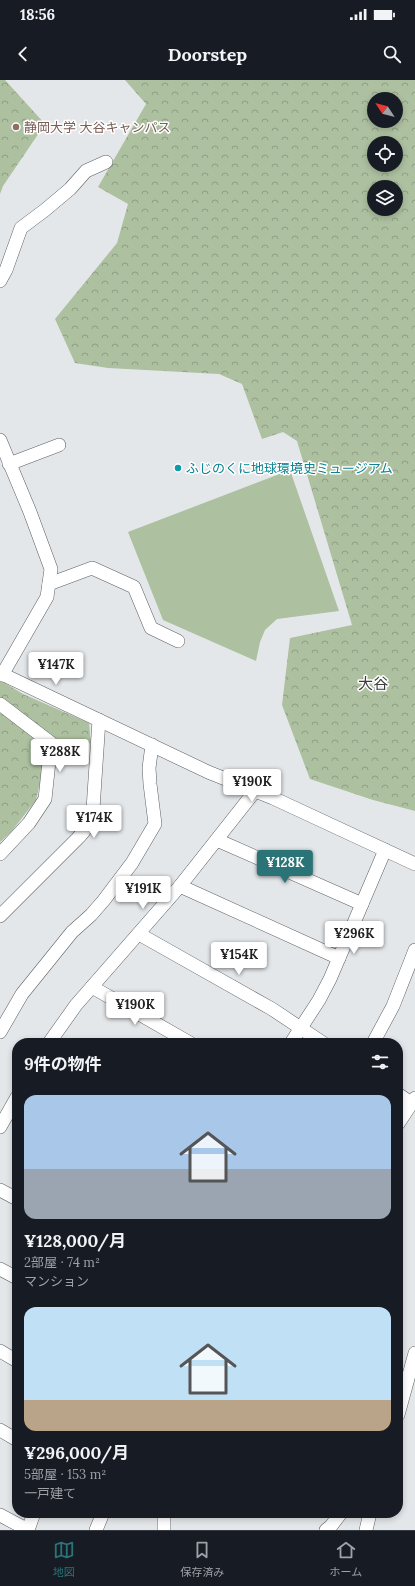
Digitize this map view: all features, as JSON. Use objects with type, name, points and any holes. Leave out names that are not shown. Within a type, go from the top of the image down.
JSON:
[{"type":"street","points":[[0,281],[6,270],[21,228],[46,210],[70,189],[86,171],[106,162]]},
{"type":"street","points":[[0,440],[30,512],[50,569],[47,597],[1,674],[230,782],[255,790],[415,864]]},
{"type":"street","points":[[10,464],[59,445]]},
{"type":"street","points":[[49,584],[92,568],[134,587],[151,628],[178,641]]},
{"type":"street","points":[[0,704],[51,743],[45,800],[29,823],[0,854]]},
{"type":"street","points":[[0,916],[77,839],[86,829],[91,820],[99,720]]},
{"type":"street","points":[[0,1032],[22,994],[72,932],[91,916],[104,900],[132,863],[155,824],[149,773],[152,745]]},
{"type":"street","points":[[52,1038],[67,1017],[92,987],[180,886],[255,790]]},
{"type":"street","points":[[217,840],[362,904]]},
{"type":"street","points":[[294,1038],[319,1000],[339,958],[384,850]]},
{"type":"street","points":[[180,886],[339,958]]},
{"type":"street","points":[[139,934],[316,1038]]},
{"type":"street","points":[[376,1038],[393,1006],[415,950]]},
{"type":"street","points":[[92,987],[181,1038]]},
{"type":"street","points":[[403,1096],[413,1100],[403,1116]]},
{"type":"street","points":[[0,1127],[12,1117]]},
{"type":"street","points":[[0,1190],[12,1196]]},
{"type":"street","points":[[0,1269],[12,1275]]},
{"type":"street","points":[[0,1351],[12,1358]]},
{"type":"street","points":[[403,1397],[415,1353]]},
{"type":"street","points":[[0,1429],[12,1433]]},
{"type":"street","points":[[0,1429],[12,1437]]},
{"type":"street","points":[[0,1515],[28,1530],[32,1518]]},
{"type":"street","points":[[96,1530],[101,1518]]},
{"type":"street","points":[[164,1518],[164,1530]]},
{"type":"street","points":[[326,1530],[337,1518]]},
{"type":"street","points":[[366,1530],[369,1518]]},
{"type":"green space","name":"静岡大学 大谷キャンパス","points":[[0,80],[5,80],[45,124],[3,186],[0,194]]},
{"type":"green space","points":[[125,80],[415,80],[415,811],[373,800],[310,779],[282,705],[290,638],[352,625],[297,441],[283,432],[262,439],[242,384],[219,374],[108,368],[75,363],[55,319],[117,243],[128,204],[98,187],[146,104]]},
{"type":"green space","points":[[290,470],[339,611],[277,619],[265,630],[260,642],[256,661],[163,620],[128,532]]},
{"type":"green space","points":[[0,680],[23,694],[89,723],[91,743],[48,748],[36,800],[11,832],[0,842]]},
{"type":"place","name":"静岡大学 大谷キャンパス","points":[[16,127]]},
{"type":"place","name":"ふじのくに地球環境史ミュージアム","points":[[178,468]]},
{"type":"district","name":"大谷","points":[[373,683]]}]
